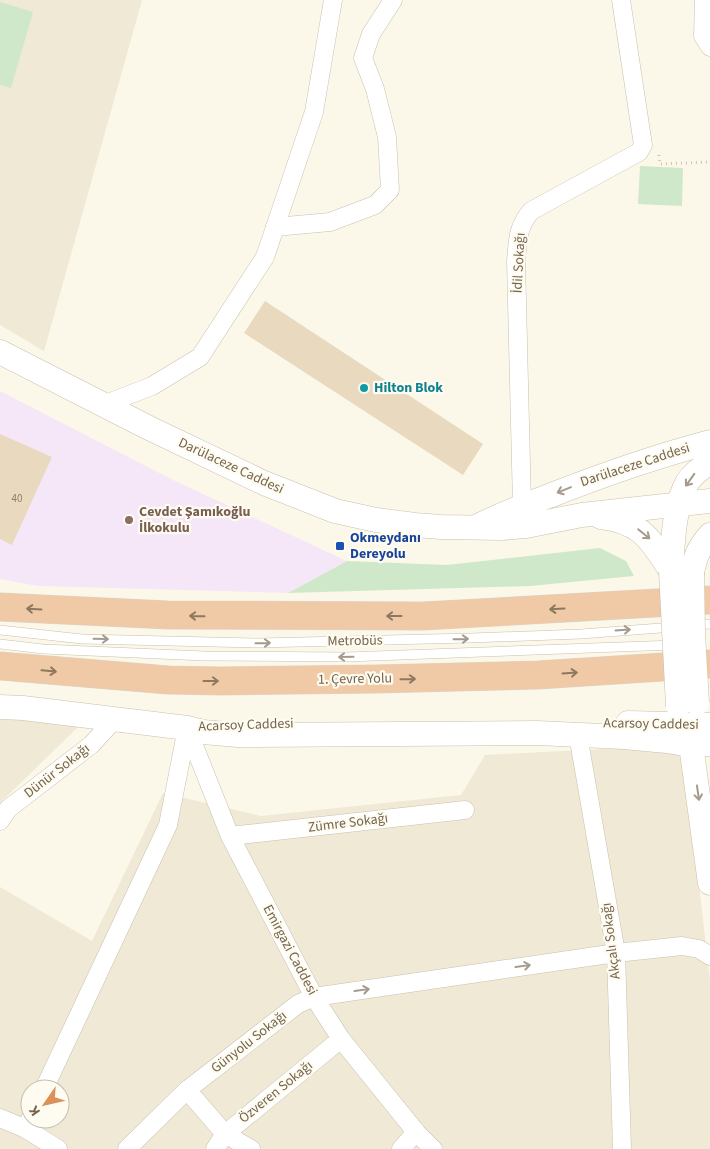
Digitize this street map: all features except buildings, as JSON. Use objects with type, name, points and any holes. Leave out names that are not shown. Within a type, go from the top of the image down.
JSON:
[{"type":"highway","points":[[0,607],[168,615],[423,616],[710,600]]},
{"type":"highway","name":"1. Çevre Yolu","points":[[0,666],[168,680],[386,679],[538,675],[705,654]]},
{"type":"main road","name":"Darülaceze Caddesi","points":[[0,352],[103,405],[264,483],[335,511],[415,526],[502,528],[524,516],[656,456],[710,442]]},
{"type":"main road","points":[[710,462],[697,471],[687,482],[679,504],[674,527],[682,572],[710,882]]},
{"type":"main road","name":"Darülaceze Caddesi","points":[[524,516],[582,515],[710,501]]},
{"type":"main road","points":[[582,515],[615,519],[639,530],[648,536],[682,572]]},
{"type":"main road","points":[[682,572],[710,535]]},
{"type":"main road","name":"Acarsoy Caddesi","points":[[0,707],[23,708],[238,736],[537,733],[577,729],[667,741],[696,724]]},
{"type":"street","points":[[103,405],[152,386],[200,357],[266,257],[314,112],[333,0]]},
{"type":"street","points":[[276,227],[330,222],[375,205],[390,190],[387,137],[375,89],[363,58],[371,34],[393,0]]},
{"type":"street","points":[[621,0],[642,147]]},
{"type":"street","points":[[704,0],[704,36],[710,47]]},
{"type":"street","name":"İdil Sokağı","points":[[524,516],[516,261],[518,232],[523,221],[531,211],[639,152],[642,147]]},
{"type":"street","name":"Dünür Sokağı","points":[[0,821],[8,808],[91,745],[114,720]]},
{"type":"street","points":[[49,1079],[168,825],[187,728]]},
{"type":"street","name":"Emirgazi Caddesi","points":[[187,728],[230,836],[314,997],[341,1039],[416,1132],[433,1149]]},
{"type":"street","name":"Akçalı Sokağı","points":[[577,729],[616,953],[622,1149]]},
{"type":"street","name":"Zümre Sokağı","points":[[230,836],[465,810]]},
{"type":"street","name":"Günyolu Sokağı","points":[[127,1149],[187,1090],[298,1004],[314,997],[616,953],[682,946],[700,949],[710,956]]},
{"type":"street","name":"Özveren Sokağı","points":[[215,1149],[225,1134],[341,1039]]},
{"type":"street","points":[[187,1090],[225,1134],[251,1149]]},
{"type":"street","points":[[0,1118],[20,1122]]},
{"type":"street","points":[[34,1129],[58,1149]]},
{"type":"street","points":[[401,1149],[416,1132]]},
{"type":"lane","name":"Metrobüs","points":[[0,630],[82,639],[258,643],[581,634],[710,624]]},
{"type":"lane","name":"Metrobüs","points":[[0,644],[43,649],[205,656],[346,657],[705,654]]},
{"type":"path","points":[[642,147],[659,146],[660,164],[710,162]]},
{"type":"shaded area","points":[[0,0],[142,0],[44,351],[0,325]]},
{"type":"shaded area","name":"Cevdet Şamıkoğlu İlkokulu","points":[[0,391],[171,479],[347,561],[288,593],[38,586],[0,579]]},
{"type":"shaded area","points":[[0,718],[81,724],[0,803]]},
{"type":"shaded area","points":[[683,745],[710,981],[710,1149],[0,1149],[0,887],[92,941],[163,793],[261,816],[461,795],[485,755]]},
{"type":"green space","points":[[0,2],[33,12],[11,88],[0,85]]},
{"type":"green space","points":[[640,166],[683,168],[682,206],[638,204]]},
{"type":"green space","points":[[600,548],[626,561],[634,576],[530,586],[288,593],[347,561],[447,565]]},
{"type":"place","name":"Hilton Blok","points":[[364,388]]},
{"type":"place","name":"Cevdet Şamıkoğlu İlkokulu","points":[[129,520]]},
{"type":"place","name":"Okmeydanı Dereyolu","points":[[340,546]]}]
